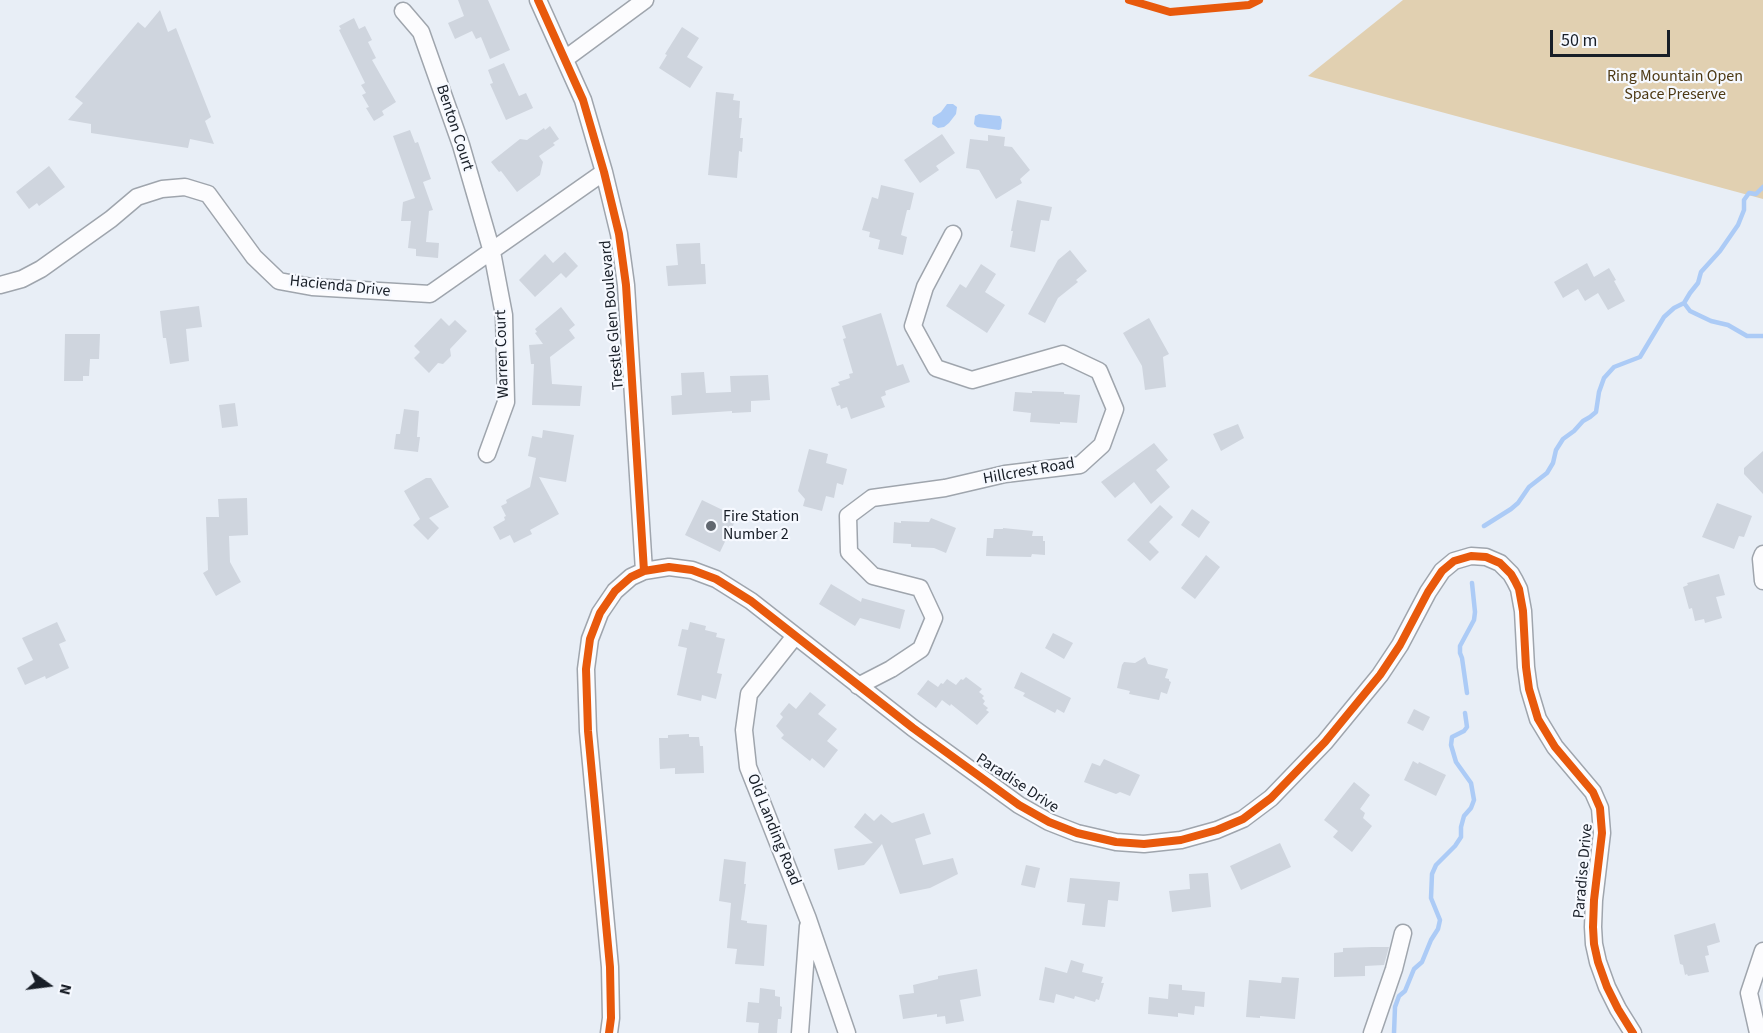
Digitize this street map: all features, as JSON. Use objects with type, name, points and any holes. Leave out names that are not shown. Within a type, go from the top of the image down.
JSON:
[{"type":"street","name":"Trestle Glen Boulevard","points":[[538,0],[590,120],[619,234],[626,285],[644,571]]},
{"type":"street","points":[[565,59],[645,0]]},
{"type":"street","name":"Benton Court","points":[[403,11],[421,33],[461,145],[492,252]]},
{"type":"street","name":"Hacienda Drive","points":[[0,285],[22,279],[41,269],[111,219],[137,197],[162,189],[184,187],[208,194],[254,257],[279,281],[312,287],[430,294],[604,172]]},
{"type":"street","name":"Hillcrest Road","points":[[858,686],[891,669],[921,649],[934,618],[920,588],[873,576],[849,552],[848,516],[872,498],[945,488],[1005,474],[1080,465],[1102,445],[1115,409],[1099,371],[1063,354],[972,380],[936,368],[913,326],[925,287],[953,234]]},
{"type":"street","name":"Warren Court","points":[[487,454],[507,402],[504,315],[492,252]]},
{"type":"street","points":[[1763,554],[1761,559],[1763,581]]},
{"type":"street","name":"Paradise Drive","points":[[609,1033],[612,1007],[610,967],[587,723],[586,662],[594,625],[607,601],[624,581],[644,571],[663,567],[676,567],[708,575],[737,591],[858,686],[998,791],[1048,822],[1091,837],[1125,843],[1155,843],[1181,840],[1227,827],[1251,814],[1272,798],[1325,742],[1380,675],[1400,645],[1428,592],[1442,571],[1462,557],[1478,556],[1500,563],[1511,574],[1519,590],[1524,611],[1528,678],[1538,719],[1549,739],[1593,792],[1600,808],[1602,833],[1594,900],[1594,944],[1607,987],[1633,1033]]},
{"type":"street","name":"Old Landing Road","points":[[795,636],[749,694],[744,730],[748,767],[808,920],[847,1033]]},
{"type":"street","points":[[800,1033],[808,920]]},
{"type":"street","points":[[1372,1033],[1394,969],[1403,933]]},
{"type":"street","points":[[1758,1033],[1749,993],[1763,951]]},
{"type":"green space","name":"Ring Mountain Open Space Preserve","points":[[1403,0],[1763,0],[1763,199],[1308,76]]},
{"type":"water","points":[[947,104],[957,107],[956,114],[944,127],[938,128],[932,124],[933,117]]},
{"type":"water","points":[[979,114],[1000,116],[1001,129],[977,127],[974,124],[975,116]]},
{"type":"building","points":[[458,0],[488,0],[510,50],[490,59],[481,37],[476,39],[472,31],[455,39],[448,23],[464,16]]},
{"type":"building","points":[[160,10],[168,32],[176,28],[211,117],[205,121],[214,144],[190,139],[188,148],[91,133],[91,124],[68,120],[83,103],[75,97],[138,22],[145,28]]},
{"type":"building","points":[[354,18],[359,29],[365,26],[372,40],[368,42],[376,58],[372,60],[396,102],[382,111],[384,115],[374,121],[366,108],[369,107],[362,95],[366,93],[361,85],[365,83],[339,30],[341,29],[339,26]]},
{"type":"building","points":[[682,27],[699,38],[687,57],[703,67],[690,88],[659,68]]},
{"type":"building","points":[[504,63],[519,96],[526,93],[533,108],[506,120],[490,84],[493,83],[488,70]]},
{"type":"building","points":[[716,92],[734,94],[733,100],[740,101],[739,118],[742,118],[740,138],[743,138],[742,152],[739,151],[737,178],[708,175]]},
{"type":"building","points":[[550,126],[559,139],[553,143],[555,145],[539,156],[543,162],[540,175],[517,192],[491,162],[520,139],[527,140]]},
{"type":"building","points":[[410,130],[415,143],[418,142],[431,179],[423,182],[433,210],[429,211],[426,242],[439,243],[438,258],[416,256],[416,249],[408,248],[411,221],[401,221],[403,202],[415,198],[393,136]]},
{"type":"building","points":[[942,134],[955,153],[936,166],[939,170],[920,183],[904,160]]},
{"type":"building","points":[[988,135],[1005,137],[1004,146],[1012,147],[1030,170],[1020,179],[1022,183],[996,199],[979,170],[966,168],[970,139],[988,141]]},
{"type":"building","points":[[49,166],[65,187],[39,206],[37,203],[29,209],[16,192]]},
{"type":"building","points":[[881,185],[914,193],[901,235],[907,237],[903,255],[878,249],[880,240],[869,237],[870,232],[862,230],[872,197],[878,199]]},
{"type":"building","points":[[1017,200],[1052,207],[1049,221],[1041,220],[1035,252],[1010,247]]},
{"type":"building","points":[[700,243],[701,264],[705,264],[706,284],[668,286],[666,266],[678,265],[676,244]]},
{"type":"building","points":[[1070,250],[1087,271],[1076,280],[1078,282],[1058,298],[1045,323],[1028,314],[1058,260]]},
{"type":"building","points":[[565,252],[578,266],[566,278],[561,273],[535,297],[519,280],[545,254],[553,263]]},
{"type":"building","points":[[1587,263],[1594,277],[1609,268],[1625,301],[1608,310],[1598,293],[1585,301],[1578,289],[1563,298],[1554,282]]},
{"type":"building","points":[[981,264],[996,274],[985,292],[1005,305],[987,333],[946,306],[960,284],[966,288]]},
{"type":"building","points":[[199,306],[202,327],[186,329],[189,361],[170,364],[166,338],[163,338],[160,311]]},
{"type":"building","points":[[561,307],[575,325],[569,330],[575,338],[550,357],[552,384],[582,386],[580,406],[532,405],[534,364],[531,364],[529,345],[543,344],[535,333],[537,332],[535,329]]},
{"type":"building","points":[[881,313],[897,366],[903,364],[910,382],[885,391],[886,395],[881,397],[885,407],[851,419],[847,407],[841,409],[840,405],[837,406],[831,388],[840,385],[838,382],[850,378],[849,374],[853,373],[843,339],[846,338],[842,326]]},
{"type":"building","points":[[441,318],[449,326],[455,320],[467,331],[450,349],[451,356],[443,364],[438,363],[429,373],[414,358],[420,352],[414,346]]},
{"type":"building","points":[[1149,318],[1169,354],[1163,357],[1166,387],[1145,390],[1142,366],[1123,333]]},
{"type":"building","points":[[65,334],[100,334],[99,359],[90,359],[89,376],[83,376],[83,381],[64,381]]},
{"type":"building","points":[[704,372],[706,393],[731,392],[730,376],[768,375],[770,400],[751,401],[751,412],[672,415],[671,396],[682,395],[681,373]]},
{"type":"building","points":[[1032,391],[1080,395],[1077,423],[1030,422],[1031,413],[1013,411],[1015,392],[1032,393]]},
{"type":"building","points":[[235,403],[238,426],[222,428],[219,405]]},
{"type":"building","points":[[404,409],[419,411],[418,452],[394,449],[396,434],[400,434]]},
{"type":"building","points":[[1238,424],[1244,438],[1221,451],[1213,434]]},
{"type":"building","points":[[543,430],[574,435],[566,482],[539,477],[559,514],[530,530],[532,534],[514,543],[510,535],[500,540],[493,527],[505,520],[506,516],[501,506],[507,503],[506,500],[530,487],[536,458],[528,456],[532,436],[542,438]]},
{"type":"building","points":[[1154,443],[1168,460],[1156,470],[1170,487],[1151,504],[1134,482],[1115,498],[1101,482]]},
{"type":"building","points":[[809,449],[828,454],[826,463],[847,469],[843,485],[837,483],[834,498],[826,496],[822,511],[803,506],[805,499],[798,491]]},
{"type":"building","points":[[1763,451],[1763,494],[1744,474],[1744,468]]},
{"type":"building","points":[[426,478],[431,478],[449,507],[429,518],[439,528],[428,540],[413,525],[420,519],[404,491]]},
{"type":"building","points":[[247,498],[248,535],[229,536],[230,562],[241,582],[216,596],[203,573],[208,570],[206,517],[219,517],[218,499]]},
{"type":"building","points":[[702,500],[737,517],[720,552],[685,535]]},
{"type":"building","points":[[1717,503],[1752,516],[1744,537],[1739,536],[1734,549],[1702,537]]},
{"type":"building","points":[[1160,505],[1173,517],[1149,542],[1159,552],[1150,561],[1127,540]]},
{"type":"building","points":[[1192,509],[1210,522],[1199,538],[1181,525]]},
{"type":"building","points":[[931,518],[956,528],[946,553],[934,548],[893,543],[894,522],[929,522]]},
{"type":"building","points":[[994,529],[1033,531],[1032,536],[1043,536],[1045,555],[986,556],[987,538],[993,538]]},
{"type":"building","points":[[1206,555],[1220,567],[1195,599],[1181,588]]},
{"type":"building","points":[[1719,574],[1725,595],[1716,597],[1722,618],[1705,623],[1704,619],[1695,621],[1683,587],[1688,585],[1687,583]]},
{"type":"building","points":[[831,584],[861,602],[862,598],[905,610],[900,629],[860,618],[855,626],[819,604]]},
{"type":"building","points":[[57,622],[66,641],[59,644],[69,668],[46,679],[45,676],[25,685],[17,668],[33,660],[22,638]]},
{"type":"building","points":[[690,622],[706,626],[705,630],[717,633],[716,637],[725,639],[717,673],[722,674],[716,699],[702,695],[701,701],[677,695],[687,648],[678,646],[682,629],[688,630]]},
{"type":"building","points":[[1053,633],[1073,643],[1064,659],[1045,648]]},
{"type":"building","points":[[1145,657],[1148,664],[1168,669],[1165,678],[1171,682],[1167,694],[1161,692],[1159,700],[1129,694],[1130,691],[1117,688],[1124,662],[1135,663]]},
{"type":"building","points":[[1021,672],[1071,698],[1064,713],[1057,709],[1055,713],[1023,696],[1025,693],[1014,688]]},
{"type":"building","points":[[966,677],[982,689],[979,692],[984,696],[983,704],[989,712],[977,725],[951,704],[950,706],[942,700],[936,708],[917,694],[928,680],[938,687],[947,679],[956,685]]},
{"type":"building","points":[[810,692],[826,705],[818,714],[837,729],[827,741],[838,750],[824,768],[812,758],[810,761],[781,738],[784,735],[776,726],[783,717],[780,714],[789,703],[796,709]]},
{"type":"building","points":[[1414,709],[1430,717],[1423,731],[1407,723]]},
{"type":"building","points":[[689,734],[689,737],[699,737],[700,746],[703,746],[704,773],[675,774],[675,768],[660,769],[659,738]]},
{"type":"building","points":[[1104,759],[1140,775],[1130,796],[1120,792],[1116,794],[1084,782],[1092,763],[1100,766]]},
{"type":"building","points":[[1413,761],[1446,775],[1436,796],[1404,780]]},
{"type":"building","points":[[1354,782],[1370,795],[1360,809],[1365,813],[1363,818],[1372,826],[1352,852],[1333,837],[1338,831],[1324,820]]},
{"type":"building","points":[[865,813],[874,821],[881,814],[892,823],[924,813],[931,834],[915,839],[923,865],[953,858],[958,874],[930,888],[900,894],[882,844],[864,865],[838,870],[834,849],[873,843],[854,827]]},
{"type":"building","points":[[1280,843],[1291,867],[1241,890],[1230,866]]},
{"type":"building","points":[[724,859],[746,862],[744,884],[746,884],[741,920],[747,923],[767,925],[764,966],[735,964],[737,949],[727,948],[731,903],[719,901]]},
{"type":"building","points":[[1026,865],[1040,868],[1035,888],[1021,885]]},
{"type":"building","points":[[1208,873],[1211,907],[1172,912],[1169,891],[1190,889],[1189,874]]},
{"type":"building","points":[[1070,878],[1120,882],[1118,901],[1108,900],[1105,927],[1082,925],[1085,904],[1067,902]]},
{"type":"building","points":[[1715,923],[1720,942],[1707,946],[1709,955],[1705,956],[1709,972],[1685,975],[1683,965],[1680,964],[1674,935]]},
{"type":"building","points":[[1389,947],[1384,965],[1365,966],[1365,976],[1334,977],[1334,953],[1343,952],[1343,948]]},
{"type":"building","points":[[1071,960],[1084,964],[1082,972],[1103,977],[1101,983],[1104,983],[1099,1000],[1096,999],[1095,1002],[1075,996],[1074,999],[1056,994],[1054,1003],[1039,1000],[1045,967],[1067,973]]},
{"type":"building","points":[[977,969],[981,996],[960,1000],[964,1021],[946,1024],[945,1016],[937,1017],[937,1014],[903,1019],[899,995],[914,993],[913,985],[938,979],[938,976]]},
{"type":"building","points":[[1282,977],[1299,978],[1295,1019],[1246,1017],[1249,980],[1281,983]]},
{"type":"building","points":[[1169,984],[1182,985],[1182,990],[1205,992],[1204,1007],[1195,1006],[1194,1015],[1178,1013],[1178,1017],[1148,1014],[1149,997],[1168,999]]},
{"type":"building","points":[[760,988],[775,990],[775,996],[780,997],[781,1019],[778,1019],[777,1033],[758,1033],[759,1023],[746,1022],[748,1002],[759,1003]]},
{"type":"waterway","points":[[1484,526],[1511,509],[1529,487],[1547,473],[1563,439],[1596,412],[1604,378],[1614,367],[1640,357],[1664,317],[1684,303],[1698,283],[1701,272],[1720,251],[1738,225],[1744,210],[1744,200],[1749,193],[1756,194],[1763,187]]},
{"type":"waterway","points":[[1684,303],[1690,311],[1711,321],[1728,325],[1747,336],[1763,336]]},
{"type":"waterway","points":[[1467,693],[1460,646],[1474,620],[1472,583]]},
{"type":"waterway","points":[[1394,1033],[1395,1007],[1399,996],[1405,991],[1414,969],[1422,962],[1438,929],[1440,920],[1431,898],[1432,874],[1436,865],[1461,837],[1464,816],[1474,800],[1471,783],[1456,762],[1451,745],[1452,737],[1467,727],[1465,713]]},
{"type":"cycle path","points":[[538,0],[583,100],[619,234],[626,285],[644,571]]},
{"type":"cycle path","points":[[1129,0],[1170,12],[1249,5],[1259,0]]},
{"type":"cycle path","points":[[609,1033],[610,967],[588,731],[586,669],[590,639],[600,613],[615,591],[631,577],[644,571],[669,567],[692,570],[716,579],[751,601],[913,728],[1019,805],[1049,822],[1077,833],[1116,842],[1144,844],[1181,840],[1217,830],[1243,819],[1271,798],[1325,742],[1380,675],[1400,645],[1428,592],[1442,571],[1454,561],[1471,556],[1486,557],[1500,563],[1515,581],[1519,589],[1523,611],[1529,689],[1538,719],[1555,747],[1593,792],[1600,808],[1602,833],[1594,900],[1594,944],[1607,987],[1633,1033]]},
{"type":"place","name":"Fire Station Number 2","points":[[711,526]]}]
